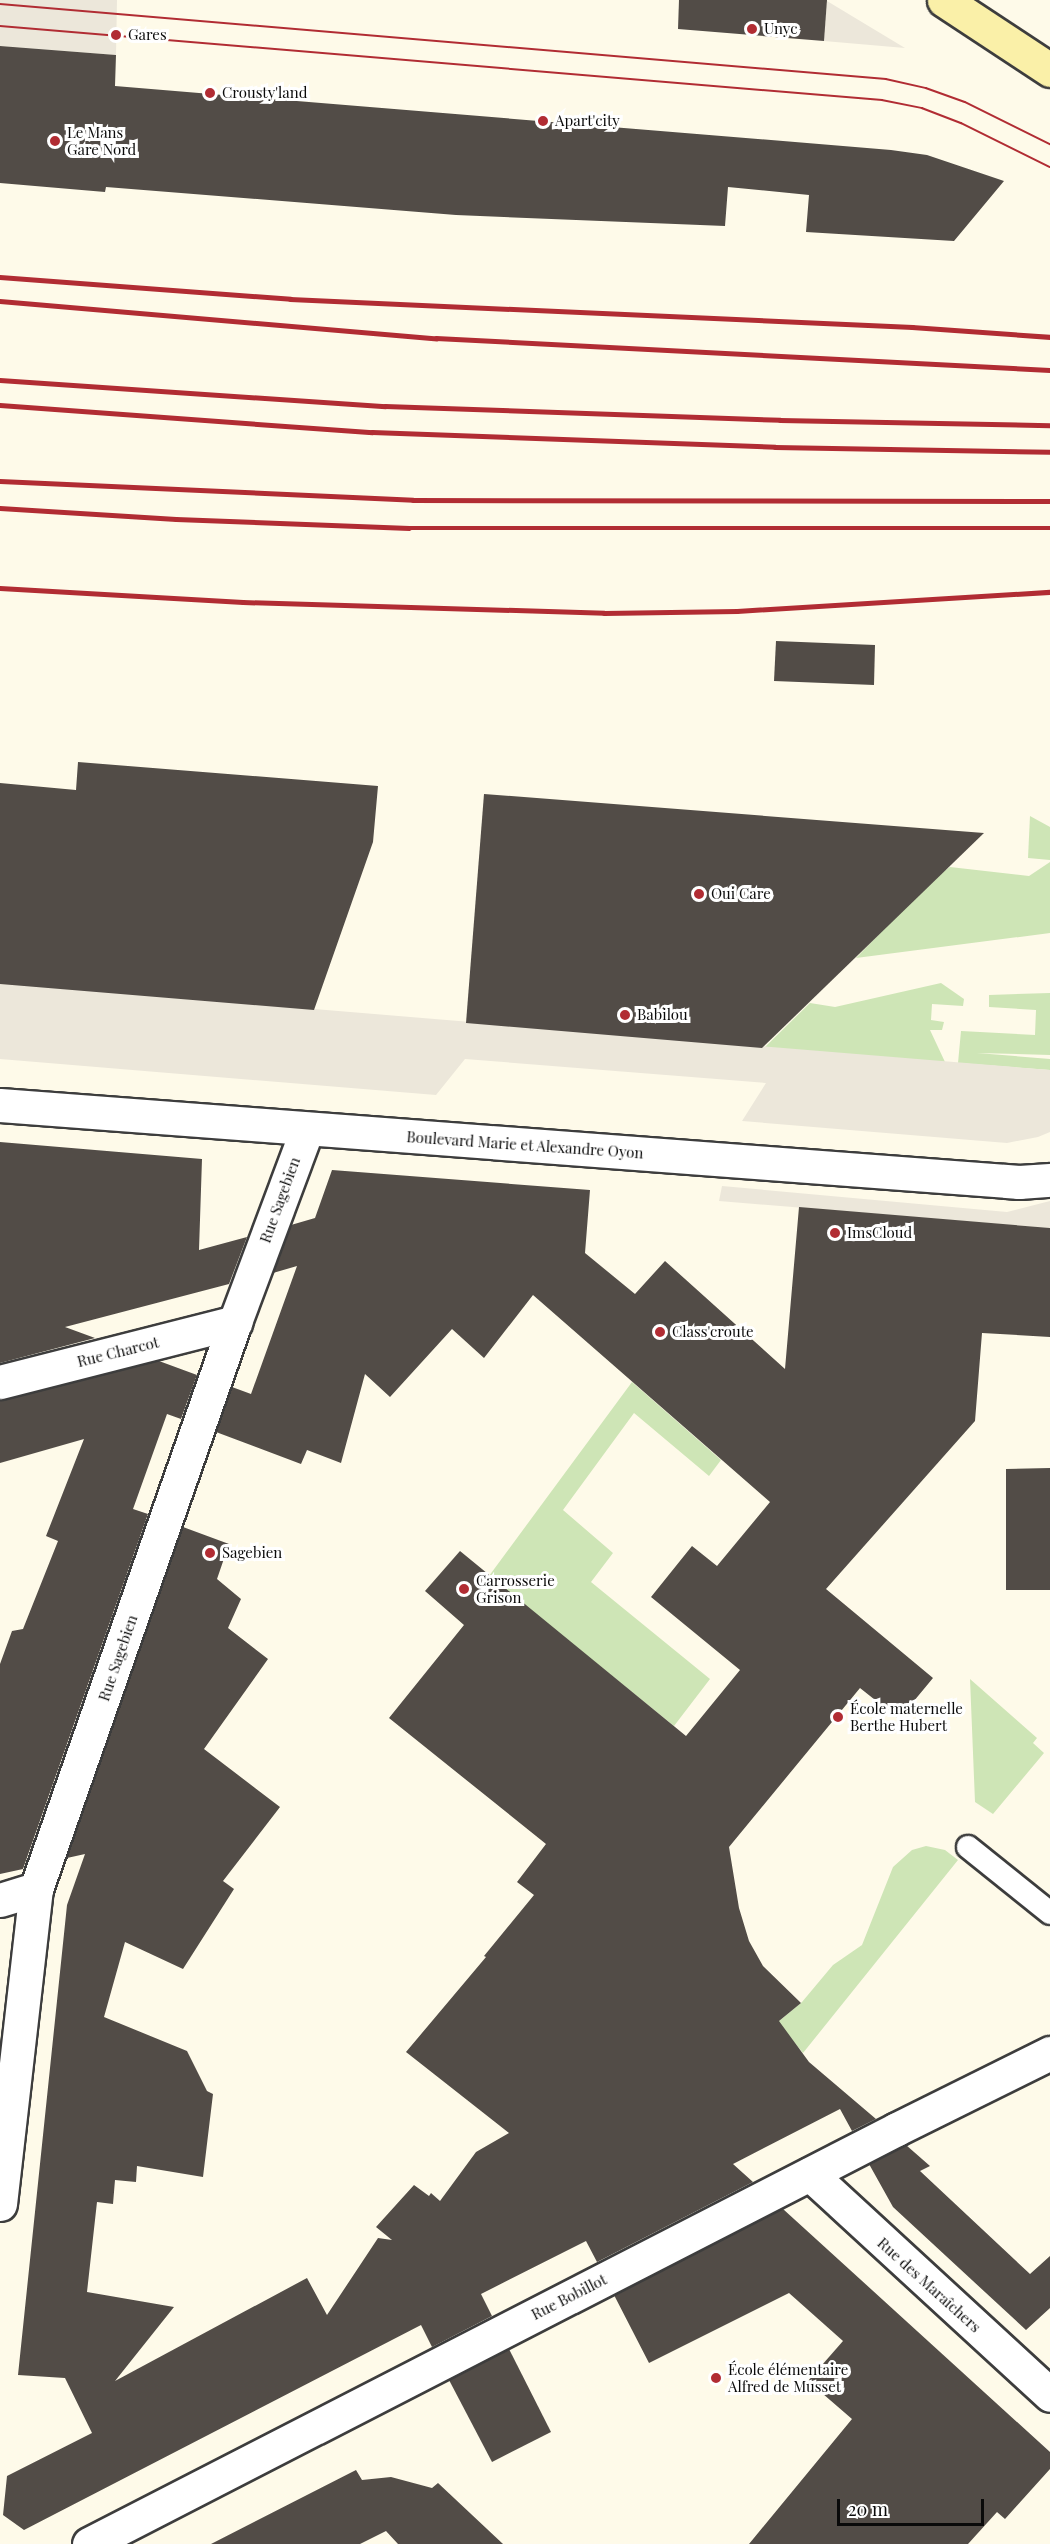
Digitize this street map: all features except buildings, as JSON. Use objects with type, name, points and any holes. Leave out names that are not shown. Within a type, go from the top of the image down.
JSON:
[{"type":"main road","points":[[944,2],[1050,70]]},
{"type":"street","name":"Boulevard Marie et Alexandre Oyon","points":[[0,1105],[1019,1182],[1050,1179]]},
{"type":"street","name":"Rue Sagebien","points":[[0,2204],[36,1889],[235,1323],[307,1129]]},
{"type":"street","name":"Rue Charcot","points":[[0,1382],[235,1323]]},
{"type":"street","points":[[0,1900],[36,1889]]},
{"type":"street","name":"Rue Bobillot","points":[[89,2544],[1050,2053]]},
{"type":"street","name":"Rue des Maraîchers","points":[[810,2174],[1050,2395]]},
{"type":"lane","points":[[968,1847],[1050,1912]]},
{"type":"green space","points":[[1030,816],[1050,827],[1050,860],[1028,858]]},
{"type":"green space","points":[[1050,862],[1050,933],[856,958],[934,878],[950,867],[1029,876]]},
{"type":"green space","points":[[941,983],[964,999],[963,1006],[932,1004],[931,1020],[944,1022],[942,1030],[930,1030],[945,1062],[764,1048],[810,1003],[835,1007]]},
{"type":"green space","points":[[1050,993],[1050,1055],[977,1053],[1050,1059],[1050,1070],[958,1063],[961,1031],[1035,1035],[1036,1010],[989,1007],[989,995]]},
{"type":"green space","points":[[632,1382],[721,1460],[709,1476],[634,1413],[563,1510],[613,1553],[591,1582],[710,1679],[674,1726],[489,1576]]},
{"type":"green space","points":[[970,1679],[1037,1738],[1033,1743],[1044,1753],[993,1814],[975,1802]]},
{"type":"green space","points":[[926,1846],[945,1850],[958,1860],[803,2053],[778,2022],[802,2002],[833,1965],[862,1945],[893,1867],[912,1850]]},
{"type":"shaded area","points":[[0,0],[117,0],[116,55],[0,46]]},
{"type":"shaded area","points":[[827,1],[905,48],[824,41]]},
{"type":"shaded area","points":[[0,983],[1050,1070],[1050,1132],[1038,1137],[1007,1143],[742,1121],[766,1083],[465,1059],[436,1095],[0,1059]]},
{"type":"shaded area","points":[[722,1186],[1007,1212],[1050,1201],[1050,1228],[719,1201]]},
{"type":"tram line","points":[[0,4],[886,79],[926,88],[965,102],[1050,144]]},
{"type":"tram line","points":[[0,26],[882,100],[922,108],[961,123],[1050,167]]},
{"type":"railway","points":[[0,277],[290,299],[912,327],[1050,337]]},
{"type":"railway","points":[[0,301],[436,338],[1050,370]]},
{"type":"railway","points":[[0,380],[385,406],[780,420],[1050,425]]},
{"type":"railway","points":[[0,405],[372,432],[775,447],[1050,452]]},
{"type":"railway","points":[[0,481],[413,500],[1050,501]]},
{"type":"railway","points":[[0,508],[176,519],[409,528],[1050,528]]},
{"type":"railway","points":[[0,588],[243,602],[604,613],[737,611],[1050,592]]},
{"type":"place","name":"Unyc","points":[[752,29]]},
{"type":"place","name":"Gares","points":[[116,35]]},
{"type":"place","name":"Crousty'land","points":[[210,93]]},
{"type":"place","name":"Apart'city","points":[[543,121]]},
{"type":"place","name":"Le Mans Gare Nord","points":[[55,141]]},
{"type":"place","name":"Oui Care","points":[[699,894]]},
{"type":"place","name":"Babilou","points":[[625,1015]]},
{"type":"place","name":"ImsCloud","points":[[835,1233]]},
{"type":"place","name":"Class'croute","points":[[660,1332]]},
{"type":"place","name":"Sagebien","points":[[210,1553]]},
{"type":"place","name":"Carrosserie Grison","points":[[464,1589]]},
{"type":"place","name":"École maternelle Berthe Hubert","points":[[838,1717]]},
{"type":"place","name":"École élémentaire Alfred de Musset","points":[[716,2378]]}]
